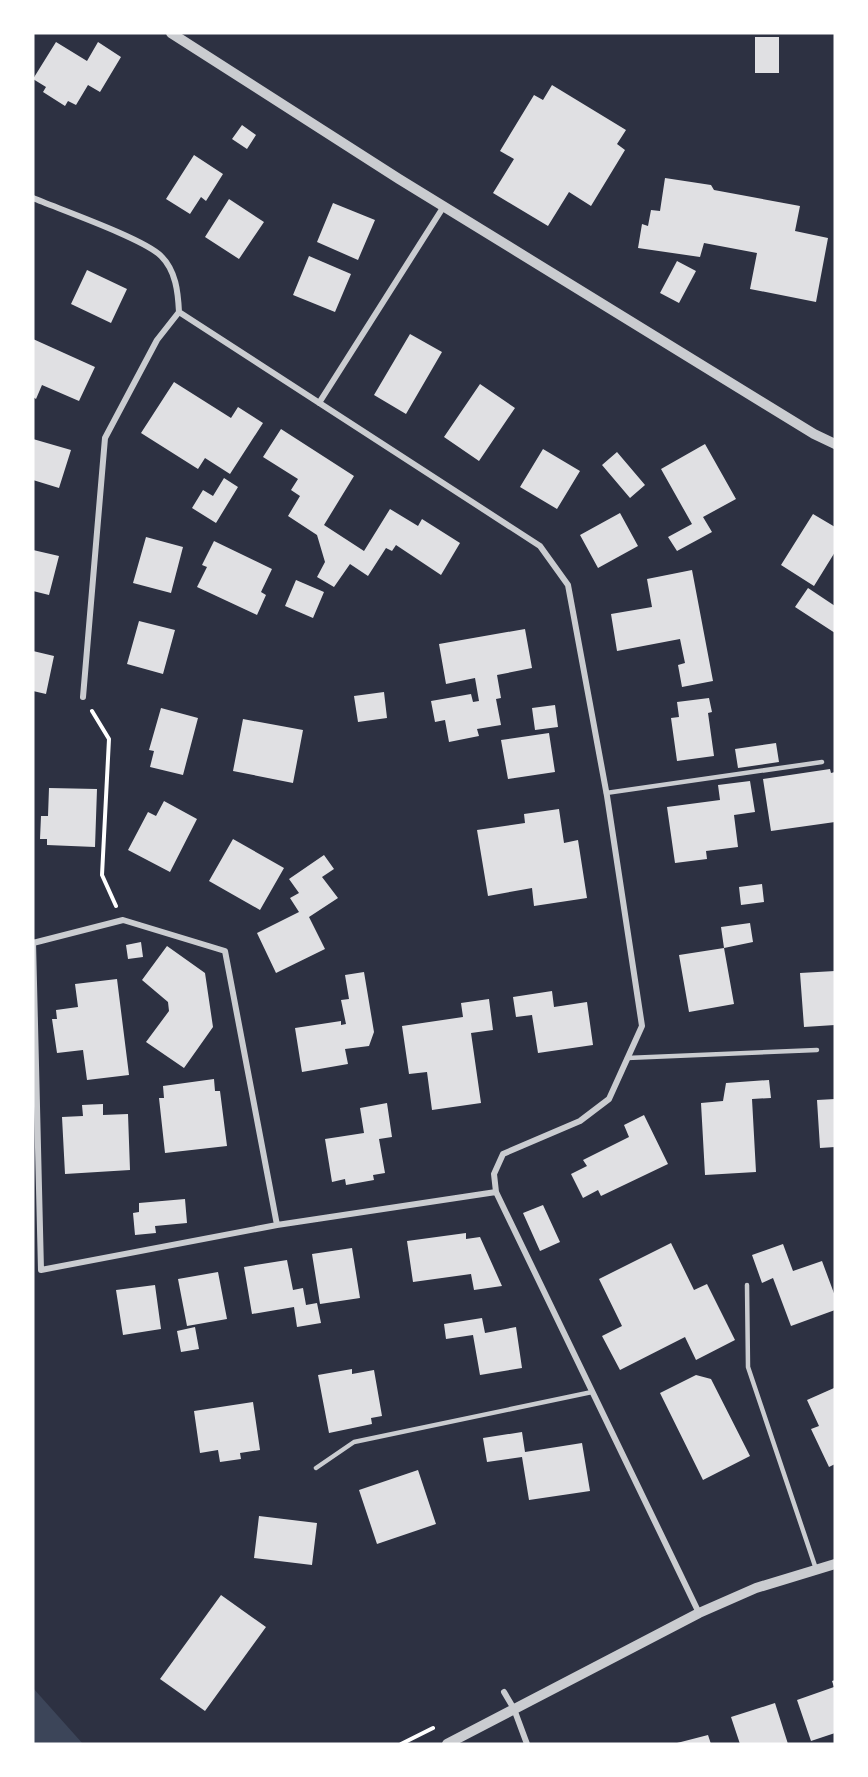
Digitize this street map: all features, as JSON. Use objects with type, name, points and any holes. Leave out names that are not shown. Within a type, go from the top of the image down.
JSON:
[{"type":"street","points":[[171,33],[444,206],[804,428],[835,444]]},
{"type":"street","points":[[33,198],[160,255],[178,287],[179,312],[157,340],[105,438],[83,697]]},
{"type":"street","points":[[319,403],[444,206]]},
{"type":"street","points":[[179,312],[540,546],[568,585],[606,793],[642,1026],[609,1099],[580,1121],[504,1154],[494,1173],[496,1192],[699,1613]]},
{"type":"street","points":[[277,1225],[225,951],[123,920],[33,943],[41,1270],[277,1225],[496,1192]]},
{"type":"street","points":[[447,1744],[699,1613],[756,1588],[835,1564]]},
{"type":"street","points":[[504,1692],[514,1709],[527,1744]]},
{"type":"lane","points":[[606,793],[822,762]]},
{"type":"lane","points":[[627,1058],[818,1050]]},
{"type":"lane","points":[[747,1285],[748,1367],[816,1569]]},
{"type":"lane","points":[[316,1468],[354,1442],[592,1392]]},
{"type":"path","points":[[83,697],[109,740],[102,874],[123,920]]},
{"type":"shaded area","points":[[33,1688],[83,1744],[33,1744]]},
{"type":"building","points":[[755,37],[779,37],[779,73],[755,73]]},
{"type":"building","points":[[56,42],[87,61],[98,42],[121,57],[100,92],[88,85],[76,105],[68,101],[65,106],[43,92],[46,87],[33,79]]},
{"type":"building","points":[[552,85],[626,130],[617,144],[625,150],[591,206],[569,192],[548,226],[493,193],[514,159],[500,151],[534,95],[543,100]]},
{"type":"building","points":[[242,125],[256,135],[247,149],[232,139]]},
{"type":"building","points":[[194,155],[223,174],[206,201],[201,197],[190,214],[166,199]]},
{"type":"building","points":[[665,178],[711,185],[714,190],[800,206],[795,231],[828,238],[816,302],[750,289],[757,253],[704,243],[700,257],[638,248],[642,224],[648,226],[651,210],[660,211]]},
{"type":"building","points":[[229,199],[264,222],[239,259],[205,237]]},
{"type":"building","points":[[333,203],[375,220],[358,260],[317,242]]},
{"type":"building","points":[[309,256],[351,274],[335,312],[293,295]]},
{"type":"building","points":[[677,261],[696,271],[679,303],[660,293]]},
{"type":"building","points":[[87,270],[127,289],[111,323],[71,304]]},
{"type":"building","points":[[410,334],[442,352],[406,414],[374,395]]},
{"type":"building","points":[[33,339],[95,367],[79,401],[42,385],[36,399],[33,397]]},
{"type":"building","points":[[174,382],[231,418],[238,407],[263,423],[230,474],[205,458],[198,469],[141,433]]},
{"type":"building","points":[[480,384],[515,408],[479,461],[444,437]]},
{"type":"building","points":[[281,429],[354,476],[324,525],[364,551],[390,509],[418,526],[422,519],[460,543],[441,575],[396,545],[392,551],[386,548],[368,576],[350,564],[334,587],[317,577],[325,562],[317,535],[288,516],[300,496],[291,490],[298,479],[263,457]]},
{"type":"building","points":[[33,439],[71,450],[59,488],[33,480]]},
{"type":"building","points":[[705,444],[736,499],[703,517],[712,532],[677,551],[668,537],[692,524],[661,469]]},
{"type":"building","points":[[543,449],[580,471],[557,509],[520,487]]},
{"type":"building","points":[[617,452],[645,485],[630,498],[602,465]]},
{"type":"building","points":[[224,478],[238,487],[216,523],[192,508],[203,490],[213,496]]},
{"type":"building","points":[[620,513],[638,546],[598,568],[580,535]]},
{"type":"building","points":[[813,514],[835,527],[835,552],[814,586],[781,565]]},
{"type":"building","points":[[146,537],[183,547],[171,593],[133,583]]},
{"type":"building","points":[[214,541],[272,569],[261,592],[266,595],[257,615],[197,587],[207,567],[202,565]]},
{"type":"building","points":[[33,550],[59,556],[49,595],[33,591]]},
{"type":"building","points":[[692,570],[713,681],[682,687],[678,665],[685,663],[680,639],[617,651],[611,614],[652,607],[647,579]]},
{"type":"building","points":[[296,580],[324,592],[313,618],[285,606]]},
{"type":"building","points":[[808,588],[835,606],[835,633],[795,607]]},
{"type":"building","points":[[139,621],[175,630],[163,674],[127,664]]},
{"type":"building","points":[[525,629],[532,668],[497,675],[501,698],[496,699],[501,725],[477,729],[479,736],[449,742],[445,720],[435,722],[431,701],[471,694],[473,702],[479,701],[475,678],[446,684],[439,644]]},
{"type":"building","points":[[33,651],[54,656],[46,694],[33,691]]},
{"type":"building","points":[[384,692],[387,718],[358,722],[354,696]]},
{"type":"building","points":[[709,698],[712,712],[708,713],[714,756],[677,761],[671,718],[679,717],[677,702]]},
{"type":"building","points":[[555,705],[558,727],[535,730],[532,708]]},
{"type":"building","points":[[161,708],[198,718],[183,775],[150,767],[154,751],[149,750]]},
{"type":"building","points":[[243,719],[303,730],[293,783],[233,771]]},
{"type":"building","points":[[549,733],[555,772],[508,779],[501,740]]},
{"type":"building","points":[[776,743],[779,762],[738,768],[735,749]]},
{"type":"building","points":[[830,769],[831,773],[835,772],[835,822],[771,831],[763,779]]},
{"type":"building","points":[[750,781],[755,812],[734,815],[738,847],[706,851],[707,859],[675,863],[667,807],[720,800],[718,785]]},
{"type":"building","points":[[49,788],[97,789],[95,847],[47,845],[47,839],[40,839],[41,816],[48,816]]},
{"type":"building","points":[[164,801],[197,819],[170,872],[128,850],[148,812],[156,816]]},
{"type":"building","points":[[559,809],[564,843],[578,840],[587,898],[534,906],[532,888],[488,896],[477,830],[525,823],[524,814]]},
{"type":"building","points":[[233,839],[284,868],[260,910],[209,881]]},
{"type":"building","points":[[324,855],[334,869],[322,877],[338,898],[309,917],[325,949],[276,973],[257,933],[299,912],[290,898],[299,893],[289,879]]},
{"type":"building","points":[[762,884],[764,902],[741,905],[739,887]]},
{"type":"building","points":[[750,923],[753,942],[724,948],[721,927]]},
{"type":"building","points":[[141,942],[143,957],[128,959],[126,945]]},
{"type":"building","points":[[167,946],[205,973],[213,1027],[184,1068],[146,1042],[169,1011],[168,1002],[142,980]]},
{"type":"building","points":[[724,948],[734,1004],[689,1012],[679,955]]},
{"type":"building","points":[[835,971],[835,1025],[804,1027],[800,973]]},
{"type":"building","points":[[364,972],[374,1032],[369,1046],[345,1049],[348,1064],[302,1072],[295,1028],[341,1021],[341,1025],[346,1024],[341,1000],[349,999],[345,975]]},
{"type":"building","points":[[117,979],[129,1075],[87,1080],[83,1050],[57,1053],[52,1019],[57,1019],[56,1010],[78,1007],[75,984]]},
{"type":"building","points":[[552,991],[554,1007],[587,1002],[593,1045],[538,1053],[532,1015],[516,1017],[513,997]]},
{"type":"building","points":[[489,999],[493,1030],[471,1033],[481,1103],[432,1110],[427,1072],[409,1074],[402,1026],[463,1017],[461,1003]]},
{"type":"building","points":[[214,1079],[215,1091],[220,1091],[227,1146],[165,1153],[159,1098],[164,1098],[163,1086]]},
{"type":"building","points":[[769,1080],[771,1098],[752,1099],[756,1172],[705,1175],[701,1103],[723,1101],[726,1083]]},
{"type":"building","points":[[835,1099],[835,1147],[820,1148],[817,1100]]},
{"type":"building","points":[[387,1103],[392,1137],[379,1139],[385,1173],[373,1175],[374,1180],[346,1185],[345,1179],[332,1182],[325,1139],[364,1133],[360,1108]]},
{"type":"building","points":[[103,1104],[103,1115],[128,1114],[130,1170],[65,1174],[62,1117],[83,1116],[82,1105]]},
{"type":"building","points":[[644,1115],[668,1164],[601,1196],[598,1190],[583,1198],[571,1174],[587,1166],[583,1160],[629,1137],[624,1125]]},
{"type":"building","points":[[185,1199],[187,1223],[155,1226],[156,1233],[135,1235],[133,1213],[139,1212],[139,1203]]},
{"type":"building","points":[[543,1205],[560,1242],[540,1251],[523,1213]]},
{"type":"building","points":[[466,1233],[466,1239],[480,1237],[502,1286],[474,1290],[471,1274],[413,1282],[407,1241]]},
{"type":"building","points":[[671,1243],[694,1290],[707,1284],[735,1340],[696,1360],[685,1337],[620,1370],[602,1336],[622,1326],[599,1279]]},
{"type":"building","points":[[783,1244],[793,1271],[822,1261],[835,1296],[835,1310],[791,1326],[773,1278],[762,1283],[752,1255]]},
{"type":"building","points":[[352,1248],[360,1298],[320,1304],[312,1254]]},
{"type":"building","points":[[287,1260],[293,1290],[303,1288],[306,1305],[317,1303],[321,1323],[297,1327],[294,1307],[252,1314],[244,1267]]},
{"type":"building","points":[[218,1272],[227,1319],[187,1326],[178,1279]]},
{"type":"building","points":[[155,1285],[161,1329],[123,1335],[116,1290]]},
{"type":"building","points":[[482,1318],[485,1333],[516,1327],[522,1368],[480,1375],[473,1335],[446,1339],[444,1324]]},
{"type":"building","points":[[195,1327],[199,1349],[181,1352],[177,1331]]},
{"type":"building","points":[[352,1369],[352,1374],[374,1370],[382,1416],[371,1418],[372,1424],[329,1433],[318,1375]]},
{"type":"building","points":[[696,1375],[711,1379],[750,1456],[703,1480],[660,1393]]},
{"type":"building","points":[[834,1388],[835,1464],[829,1467],[811,1429],[819,1426],[807,1400]]},
{"type":"building","points":[[253,1402],[260,1450],[240,1453],[241,1459],[220,1462],[218,1450],[200,1453],[194,1411]]},
{"type":"building","points":[[522,1432],[525,1452],[582,1443],[590,1491],[529,1500],[522,1457],[487,1462],[483,1438]]},
{"type":"building","points":[[418,1470],[436,1524],[377,1544],[359,1490]]},
{"type":"building","points":[[259,1516],[317,1523],[312,1565],[254,1558]]},
{"type":"building","points":[[221,1595],[266,1627],[205,1711],[160,1679]]},
{"type":"building","points":[[835,1680],[835,1733],[811,1741],[797,1700],[834,1687],[832,1681]]},
{"type":"building","points":[[775,1703],[788,1744],[740,1744],[731,1717]]},
{"type":"building","points":[[708,1735],[711,1744],[677,1744],[677,1743]]}]
